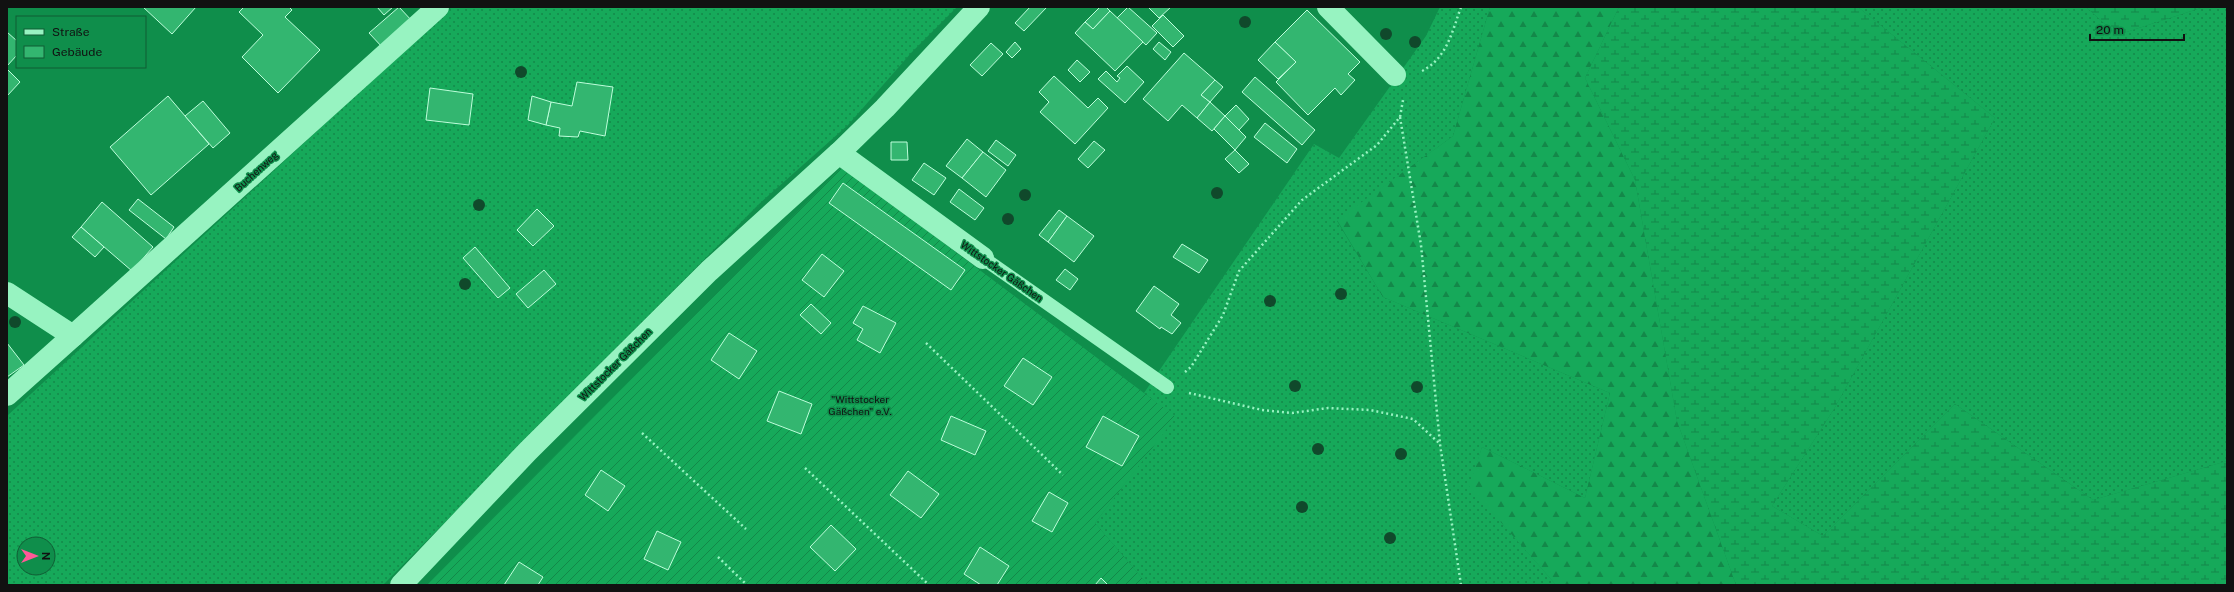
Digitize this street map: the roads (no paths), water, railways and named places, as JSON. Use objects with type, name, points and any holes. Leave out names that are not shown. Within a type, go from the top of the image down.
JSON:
[{"type":"street","name":"Buchenweg","points":[[7,395],[438,7]]},
{"type":"street","name":"Wittstocker Gäßchen","points":[[401,585],[523,457],[709,270],[839,153],[928,63],[979,7]]},
{"type":"street","points":[[1328,7],[1395,75]]},
{"type":"street","name":"Wittstocker Gäßchen","points":[[839,153],[984,258]]},
{"type":"street","points":[[7,293],[73,336]]},
{"type":"lane","name":"Wittstocker Gäßchen","points":[[984,258],[1167,387]]},
{"type":"park label","name":"\"Wittstocker Gäßchen\" e.V.","points":[[860,404]]}]
